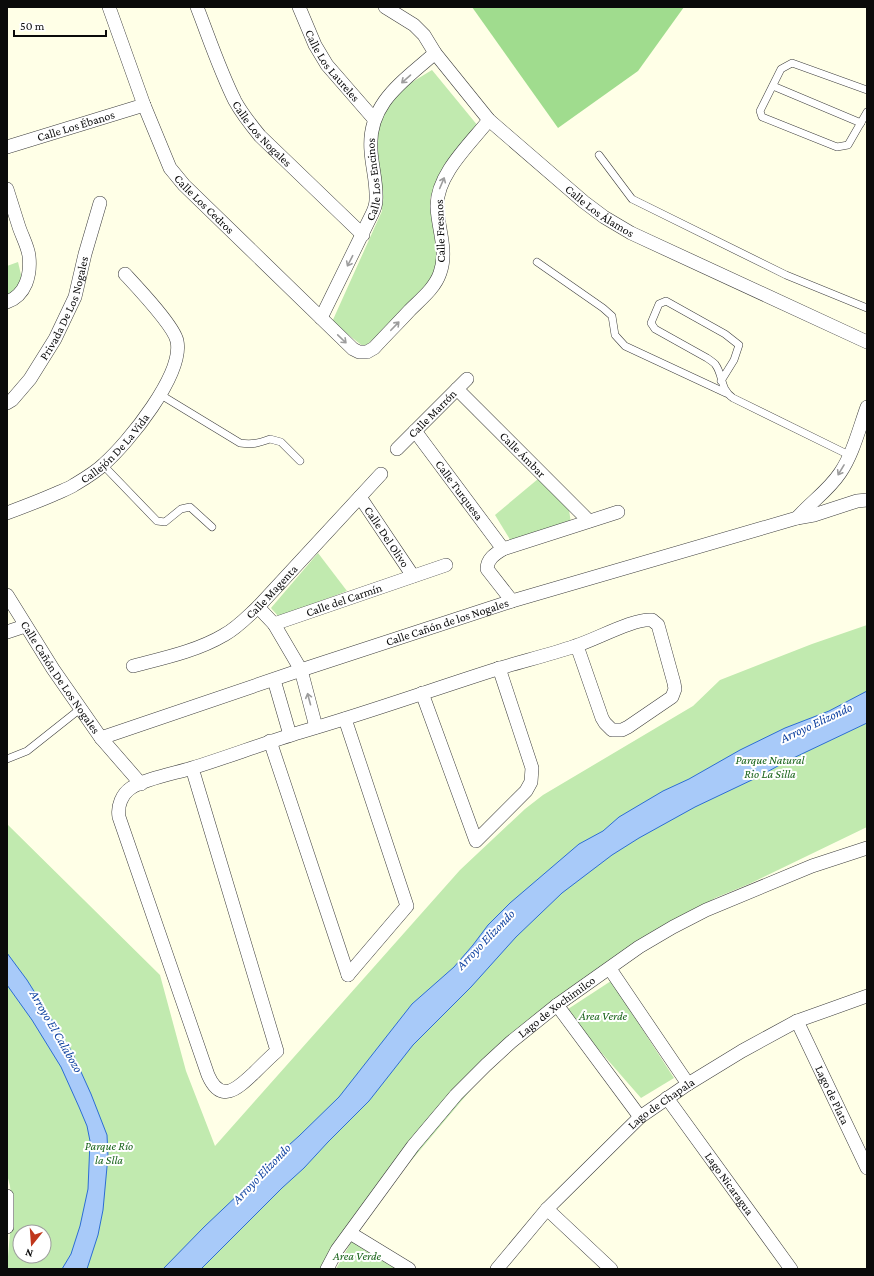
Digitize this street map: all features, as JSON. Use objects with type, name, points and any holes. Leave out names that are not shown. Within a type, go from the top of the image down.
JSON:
[{"type":"street","name":"Calle Los Cedros","points":[[109,7],[144,105],[170,168],[184,185],[353,349],[360,352],[367,352]]},
{"type":"street","name":"Calle Los Nogales","points":[[197,7],[225,79],[235,101],[246,119],[260,136],[363,235]]},
{"type":"street","name":"Calle Los Laureles","points":[[299,7],[315,45],[327,65],[374,119]]},
{"type":"street","name":"Calle Los Álamos","points":[[385,7],[414,26],[424,35],[436,53],[489,120],[604,218],[630,233],[867,342]]},
{"type":"street","name":"Calle Los Encinos","points":[[321,318],[363,235],[376,200],[371,149],[374,119],[380,106],[390,94],[436,53]]},
{"type":"street","name":"Calle Los Ébanos","points":[[7,147],[144,105]]},
{"type":"street","name":"Calle Fresnos","points":[[367,352],[374,348],[431,288],[440,274],[443,262],[443,246],[437,207],[438,194],[442,182],[450,168],[489,120]]},
{"type":"street","points":[[7,189],[29,256],[29,272],[27,284],[21,293],[13,300],[7,302]]},
{"type":"street","name":"Privada De Los Nogales","points":[[7,403],[12,400],[30,379],[55,339],[76,297],[85,254],[100,202]]},
{"type":"street","name":"Callejón De La Vida","points":[[7,513],[73,486],[104,465],[136,429],[161,395],[176,358],[177,341],[173,332],[146,297],[125,274]]},
{"type":"street","name":"Calle Marrón","points":[[397,449],[467,379]]},
{"type":"street","name":"Calle Ámbar","points":[[457,389],[590,521]]},
{"type":"street","name":"Calle Cañón de los Nogales","points":[[797,518],[840,473],[864,422],[867,407]]},
{"type":"street","name":"Calle Turquesa","points":[[415,431],[503,549]]},
{"type":"street","name":"Calle Magenta","points":[[133,666],[182,653],[211,642],[237,626],[258,607],[381,474]]},
{"type":"street","name":"Calle Del Olivo","points":[[360,497],[413,576]]},
{"type":"street","name":"Calle Cañón de los Nogales","points":[[101,738],[301,670],[512,602],[797,518],[814,515],[857,501],[867,500]]},
{"type":"street","points":[[512,602],[488,570],[487,567],[491,558],[503,549],[618,512]]},
{"type":"street","name":"Calle del Carmín","points":[[274,624],[446,565]]},
{"type":"street","name":"Calle Cañón De Los Nogales","points":[[7,595],[25,626],[80,709],[101,738],[141,784]]},
{"type":"street","points":[[258,607],[274,624],[301,670],[316,728]]},
{"type":"street","points":[[192,768],[277,1051],[243,1083],[231,1091],[226,1092],[216,1088],[212,1084],[208,1075],[119,817],[118,808],[122,799],[132,788],[141,784],[499,668],[577,646],[640,621],[652,620],[658,625],[674,683],[672,697],[628,727],[622,730],[612,730],[602,718],[577,646]]},
{"type":"street","points":[[7,632],[25,626]]},
{"type":"street","points":[[422,693],[476,841],[526,791],[531,782],[532,774],[530,758],[499,668]]},
{"type":"street","points":[[274,680],[290,735]]},
{"type":"street","points":[[270,741],[348,975],[407,906],[345,719]]},
{"type":"street","name":"Lago de Xochimilco","points":[[326,1269],[337,1250],[414,1146],[456,1096],[511,1042],[557,1005],[657,936],[706,910],[812,866],[867,848]]},
{"type":"street","points":[[610,968],[688,1084]]},
{"type":"street","name":"Lago de Chapala","points":[[497,1269],[547,1208],[640,1117],[688,1084],[742,1051],[797,1021],[867,996]]},
{"type":"street","points":[[557,1005],[640,1117]]},
{"type":"street","name":"Lago de Plata","points":[[797,1021],[867,1168]]},
{"type":"street","name":"Lago Nicaragua","points":[[667,1098],[790,1269]]},
{"type":"street","points":[[7,1196],[7,1227]]},
{"type":"street","points":[[547,1208],[611,1269]]},
{"type":"street","points":[[350,1233],[409,1269]]},
{"type":"lane","points":[[867,90],[792,63],[782,69],[760,110],[762,117],[837,147],[848,146],[867,112]]},
{"type":"lane","points":[[773,86],[861,123]]},
{"type":"lane","points":[[599,155],[632,199],[786,275],[867,308]]},
{"type":"lane","points":[[537,262],[603,308],[612,316],[616,335],[625,346],[726,393],[733,398],[849,455]]},
{"type":"lane","points":[[721,381],[734,360],[738,345],[725,334],[666,301],[659,304],[651,323],[655,329],[715,364],[721,381],[726,393]]},
{"type":"lane","points":[[161,395],[240,442],[249,444],[259,443],[270,439],[281,442],[300,461]]},
{"type":"lane","points":[[104,465],[157,521],[165,522],[181,509],[190,507],[212,527]]},
{"type":"lane","points":[[7,759],[26,751],[80,709]]},
{"type":"green space","points":[[472,7],[684,7],[638,71],[558,128]]},
{"type":"green space","points":[[432,70],[478,126],[445,164],[430,198],[438,266],[427,286],[388,326],[364,347],[332,322],[382,211],[376,139],[384,111],[404,87]]},
{"type":"green space","points":[[18,262],[22,279],[13,296],[7,298],[7,266]]},
{"type":"green space","points":[[538,479],[569,510],[571,523],[511,541],[495,515]]},
{"type":"green space","points":[[318,553],[347,591],[279,617],[271,608]]},
{"type":"green space","name":"Parque Natural Rio La Silla","points":[[867,625],[867,827],[749,884],[715,898],[639,947],[511,1042],[362,1219],[329,1269],[7,1269],[12,1208],[10,1186],[7,1174],[7,824],[160,975],[186,1071],[215,1146],[460,870],[525,809],[543,795],[693,706],[720,680],[812,644]]},
{"type":"green space","name":"Área Verde","points":[[611,981],[674,1078],[641,1098],[565,1011]]},
{"type":"green space","name":"Area Verde","points":[[353,1239],[401,1269],[336,1269]]},
{"type":"water","name":"Arroyo Elizondo","points":[[867,691],[867,723],[695,807],[639,838],[612,855],[562,893],[516,937],[471,987],[413,1045],[369,1101],[304,1168],[201,1269],[163,1269],[242,1191],[260,1171],[339,1097],[412,1004],[454,967],[488,925],[510,903],[579,844],[603,831],[619,817],[663,791],[689,779],[740,750],[785,728],[829,711]]},
{"type":"water","name":"Arroyo El Calabozo","points":[[7,953],[27,980],[72,1052],[107,1135],[108,1156],[103,1210],[98,1235],[87,1269],[62,1269],[71,1254],[80,1226],[88,1189],[90,1141],[87,1126],[61,1067],[32,1020],[7,985]]},
{"type":"park label","name":"Parque Río la Slla","points":[[109,1153]]}]
